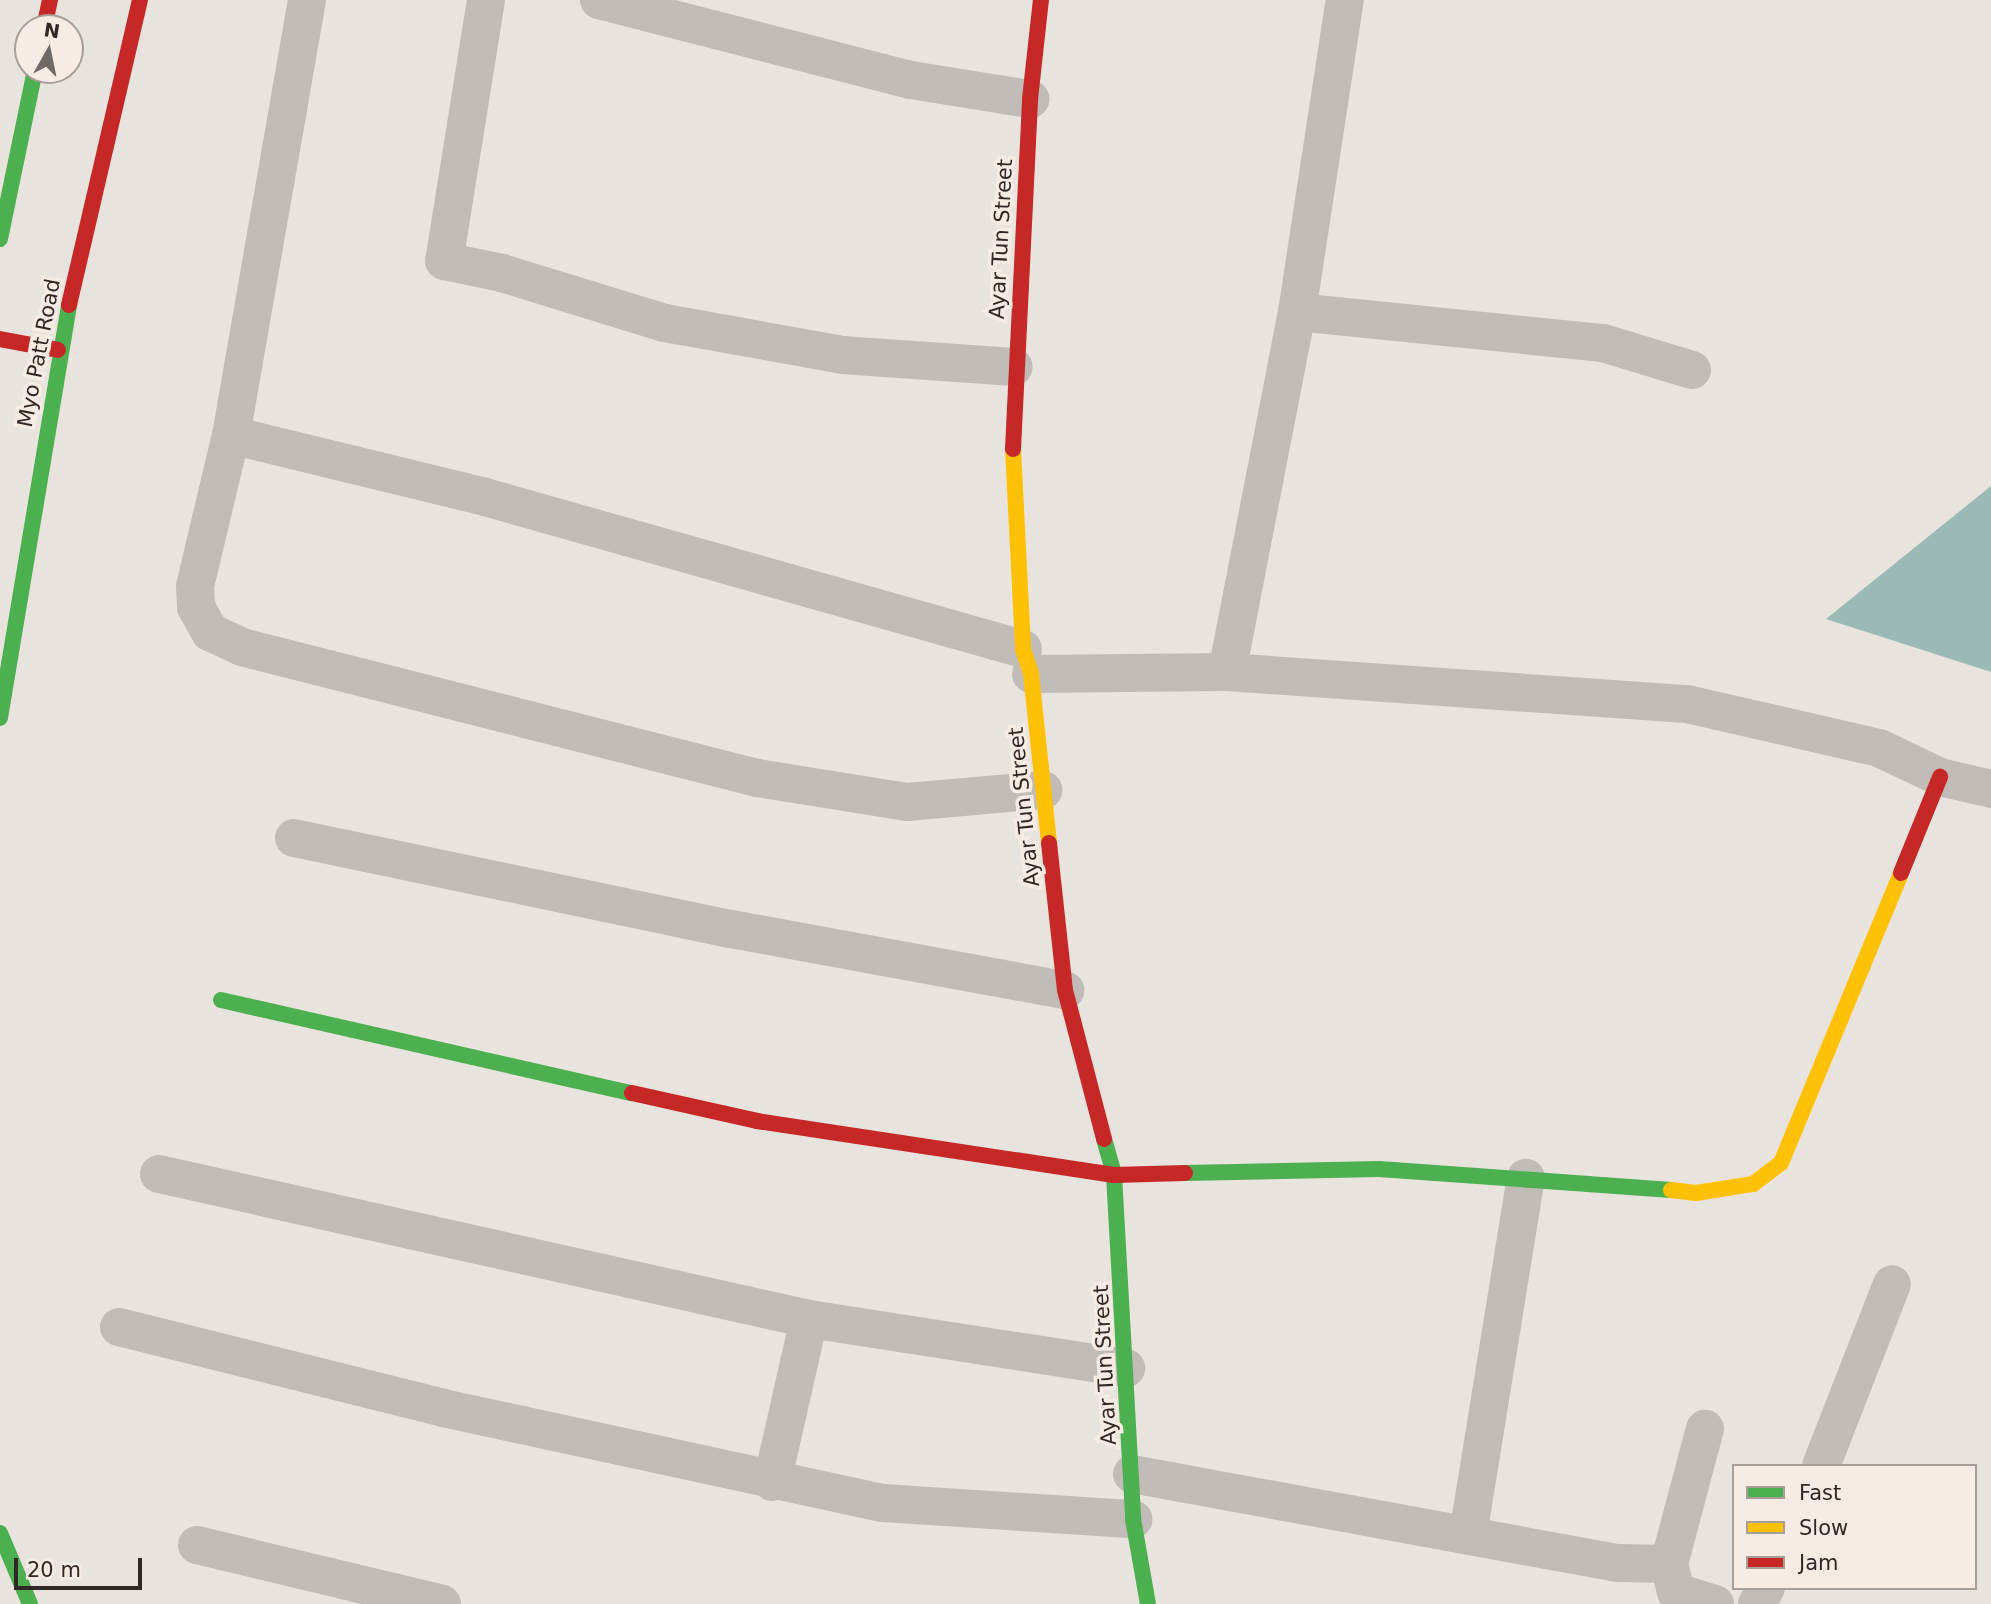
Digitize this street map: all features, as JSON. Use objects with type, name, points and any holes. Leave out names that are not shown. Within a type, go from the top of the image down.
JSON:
[{"type":"street","name":"Myo Patt Road","points":[[0,718],[58,350],[140,0]]},
{"type":"street","points":[[307,0],[230,435],[195,586],[196,607],[210,632],[242,647],[757,778],[908,802],[1043,790]]},
{"type":"street","points":[[486,0],[444,261],[502,273],[665,323],[842,355],[1014,367]]},
{"type":"street","points":[[599,0],[911,80],[1030,99]]},
{"type":"street","name":"Ayar Tun Street","points":[[1041,0],[1030,99],[1014,367],[1012,488],[1027,662],[1065,990],[1114,1175],[1133,1519],[1148,1604]]},
{"type":"street","points":[[1227,672],[1297,312],[1345,0]]},
{"type":"street","points":[[0,239],[32,84]]},
{"type":"street","points":[[1297,312],[1604,343],[1692,370]]},
{"type":"street","points":[[0,339],[58,350]]},
{"type":"street","points":[[230,435],[485,498],[1027,662],[1227,672],[1687,704],[1879,748],[1940,777],[1991,789]]},
{"type":"street","points":[[221,1000],[757,1121],[1114,1175],[1379,1169],[1526,1178],[1696,1193],[1753,1184],[1781,1163],[1940,777]]},
{"type":"street","points":[[294,838],[731,929],[1065,990]]},
{"type":"street","points":[[159,1174],[809,1320],[1126,1368]]},
{"type":"street","points":[[1468,1535],[1526,1178]]},
{"type":"street","points":[[1822,1464],[1892,1284]]},
{"type":"street","points":[[772,1482],[809,1320]]},
{"type":"street","points":[[119,1327],[443,1408],[772,1482],[883,1503],[1133,1519]]},
{"type":"street","points":[[1705,1429],[1669,1564],[1676,1592],[1715,1604]]},
{"type":"street","points":[[1132,1474],[1618,1563],[1669,1564]]},
{"type":"street","points":[[0,1533],[30,1604]]},
{"type":"street","points":[[197,1545],[442,1604]]},
{"type":"water","points":[[1991,486],[1991,672],[1826,619]]},
{"type":"traffic: fast","points":[[0,239],[32,84]]},
{"type":"traffic: fast","points":[[0,718],[69,305]]},
{"type":"traffic: fast","points":[[221,1000],[632,1093]]},
{"type":"traffic: fast","points":[[1104,1139],[1114,1175],[1133,1519],[1148,1604]]},
{"type":"traffic: fast","points":[[1185,1173],[1379,1169],[1671,1190]]},
{"type":"traffic: fast","points":[[0,1533],[30,1604]]},
{"type":"traffic: slow","points":[[1013,449],[1023,649],[1031,674],[1049,843]]},
{"type":"traffic: slow","points":[[1671,1190],[1696,1193],[1753,1184],[1781,1163],[1901,873]]},
{"type":"traffic: jam","points":[[47,14],[50,0]]},
{"type":"traffic: jam","points":[[69,305],[140,0]]},
{"type":"traffic: jam","points":[[1013,449],[1030,99],[1041,0]]},
{"type":"traffic: jam","points":[[0,339],[58,350]]},
{"type":"traffic: jam","points":[[1901,873],[1940,777]]},
{"type":"traffic: jam","points":[[1049,843],[1065,990],[1104,1139]]},
{"type":"traffic: jam","points":[[632,1093],[757,1121],[1114,1175],[1185,1173]]}]
